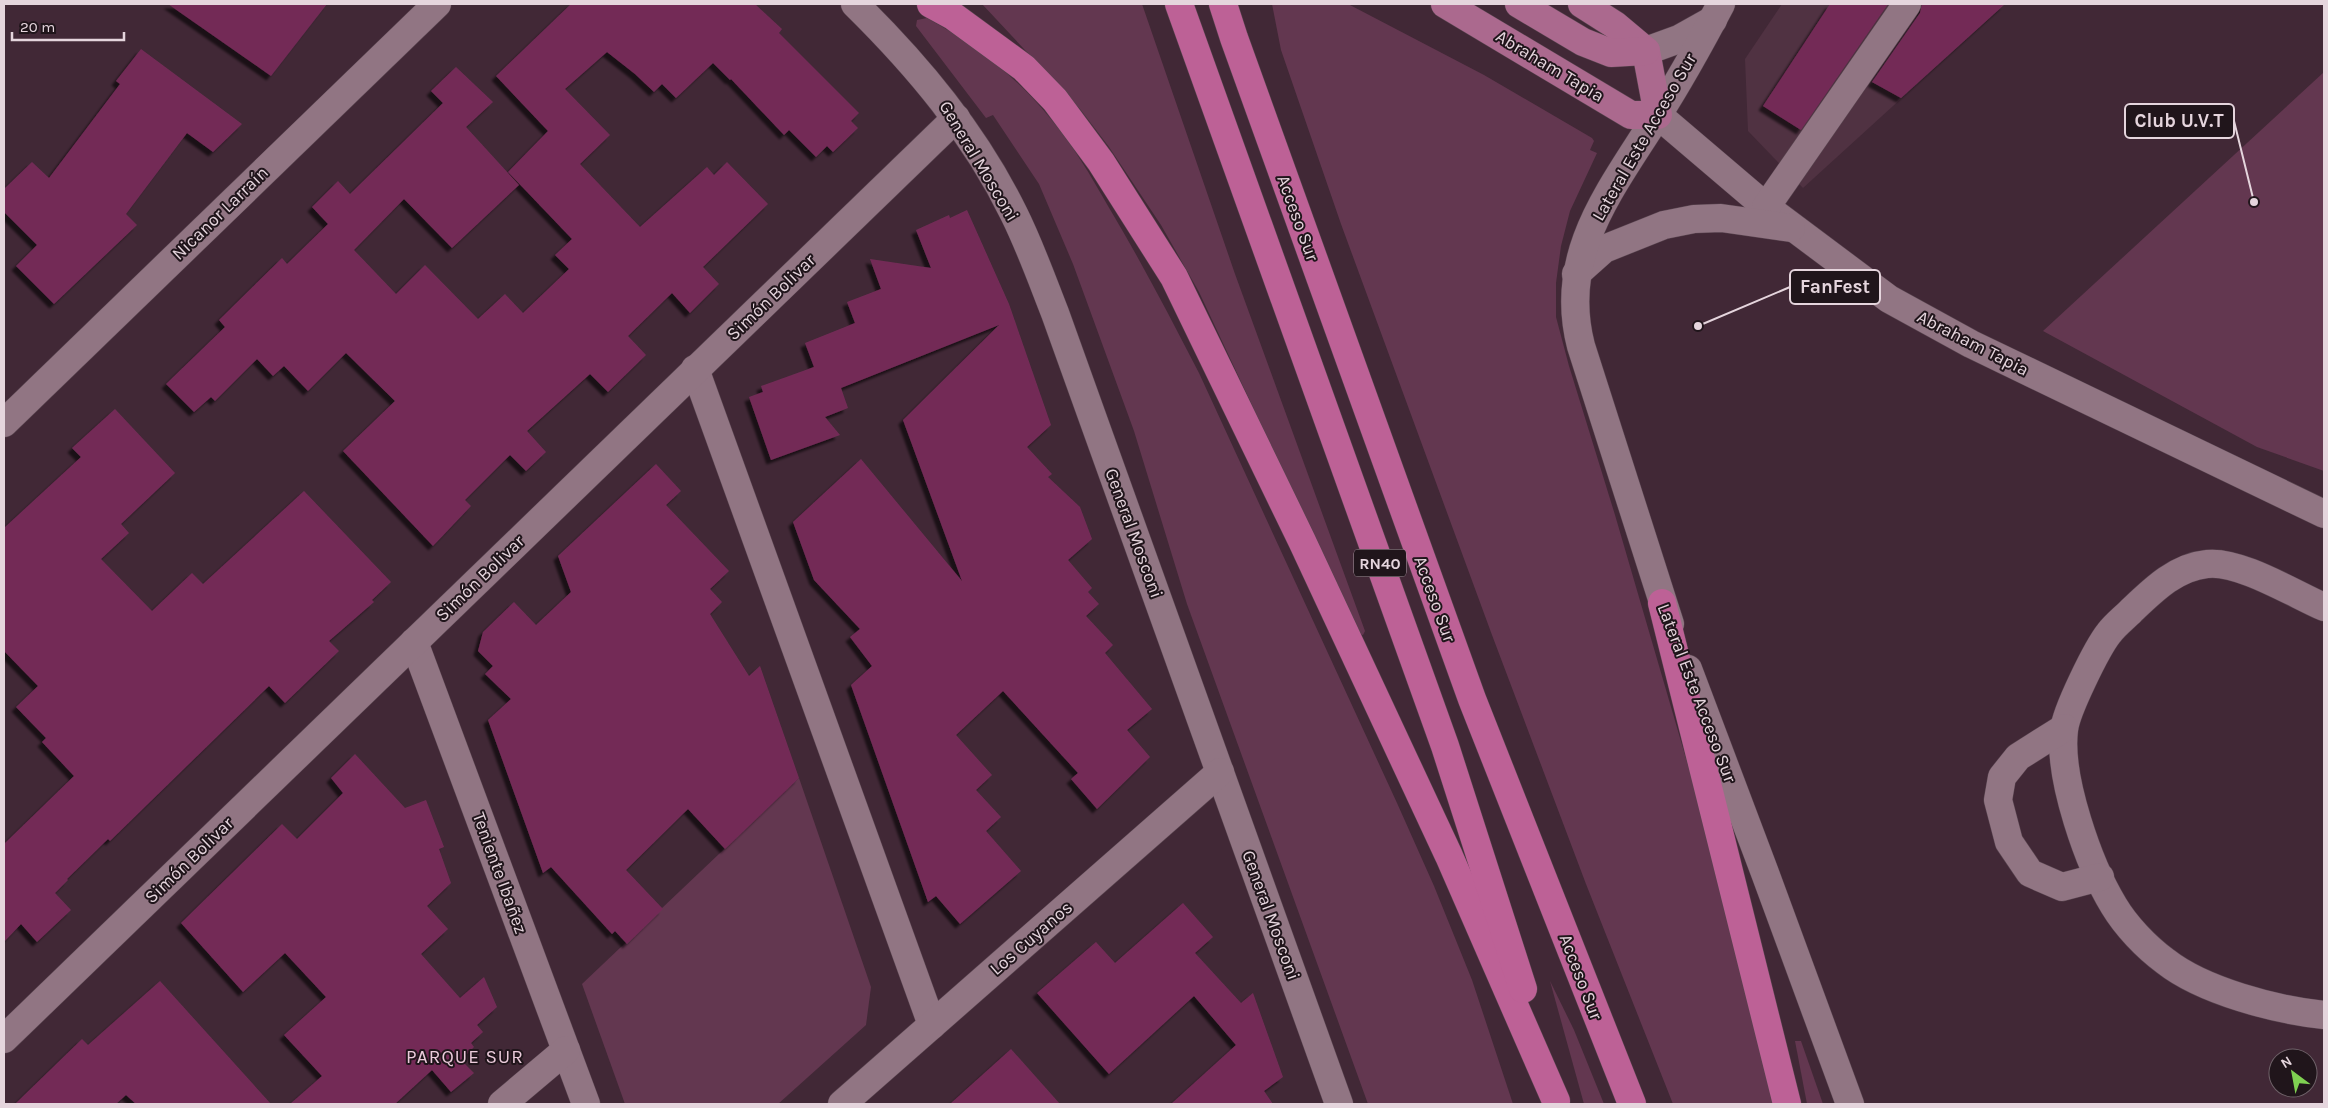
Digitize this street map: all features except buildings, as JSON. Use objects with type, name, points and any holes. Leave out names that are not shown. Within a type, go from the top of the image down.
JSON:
[{"type":"highway","points":[[931,4],[953,16],[1024,68],[1055,100],[1101,162],[1174,277],[1302,541],[1445,848],[1557,1103]]},
{"type":"highway","name":"Acceso Sur","points":[[1224,4],[1234,38],[1468,690],[1632,1104]]},
{"type":"highway","name":"RN40","points":[[1183,15],[1445,746],[1506,931],[1557,1103]]},
{"type":"highway","points":[[1662,603],[1787,1104]]},
{"type":"main road","name":"Abraham Tapia","points":[[1445,4],[1631,115],[1658,115]]},
{"type":"main road","points":[[1520,4],[1583,42],[1611,53],[1646,50]]},
{"type":"main road","points":[[1582,4],[1615,25],[1646,50],[1658,115]]},
{"type":"street","name":"Nicanor Larraín","points":[[4,423],[437,4]]},
{"type":"street","name":"General Mosconi","points":[[855,4],[908,57],[956,118],[1014,214],[1038,269],[1340,1104]]},
{"type":"street","points":[[1766,207],[1907,4]]},
{"type":"street","name":"Lateral Este Acceso Sur","points":[[1717,12],[1658,115],[1607,196],[1581,251],[1574,295],[1576,329],[1662,603],[1749,829],[1850,1104]]},
{"type":"street","points":[[1646,50],[1679,39],[1717,12]]},
{"type":"street","name":"Abraham Tapia","points":[[1658,115],[1766,207],[1889,299],[1971,344],[2324,514]]},
{"type":"street","name":"Simón Bolivar","points":[[4,1039],[956,118]]},
{"type":"street","name":"Lateral Este Acceso Sur","points":[[1576,274],[1604,249],[1664,224],[1694,219],[1721,218],[1793,228]]},
{"type":"street","points":[[696,369],[932,1025]]},
{"type":"street","points":[[2324,607],[2238,567],[2208,564],[2181,570],[2147,596],[2108,633],[2083,680],[2064,728],[2064,762],[2084,844],[2114,907],[2134,932],[2165,962],[2215,989],[2296,1012],[2324,1015]]},
{"type":"street","name":"Teniente Ibañez","points":[[414,642],[586,1104]]},
{"type":"street","points":[[2064,728],[2018,757],[2002,777],[1998,800],[2009,842],[2030,873],[2062,887],[2100,877]]},
{"type":"street","name":"Los Cuyanos","points":[[842,1104],[1220,772]]},
{"type":"street","points":[[502,1104],[566,1050]]},
{"type":"shaded area","points":[[982,4],[1142,4],[1235,274],[1365,631],[1363,635],[1359,634],[1199,292],[1161,225],[1109,147],[1080,109]]},
{"type":"shaded area","points":[[1272,4],[1348,4],[1484,75],[1592,138],[1594,141],[1590,150],[1597,153],[1570,211],[1561,246],[1556,283],[1556,317],[1699,803],[1776,1104],[1673,1104],[1586,884],[1492,635],[1341,224],[1281,50]]},
{"type":"shaded area","points":[[1782,4],[2005,4],[1803,188],[1748,131],[1745,59]]},
{"type":"shaded area","points":[[927,18],[978,50],[1009,75],[1050,118],[1088,172],[1155,289],[1199,373],[1434,886],[1472,980],[1513,1104],[1368,1104],[1187,604],[1134,431],[1073,264],[1039,184],[993,115],[986,118],[916,26],[917,20]]},
{"type":"shaded area","points":[[2324,72],[2324,471],[2257,447],[2043,331]]},
{"type":"shaded area","points":[[799,778],[871,987],[866,1025],[778,1104],[625,1104],[582,984]]},
{"type":"shaded area","points":[[1550,981],[1574,1030],[1604,1104],[1584,1104]]},
{"type":"shaded area","points":[[1795,1041],[1801,1041],[1823,1104],[1807,1104]]},
{"type":"place","name":"Club U.V.T","points":[[2254,202]]},
{"type":"place","name":"FanFest","points":[[1698,326]]},
{"type":"district","name":"PARQUE SUR","points":[[465,1056]]}]
